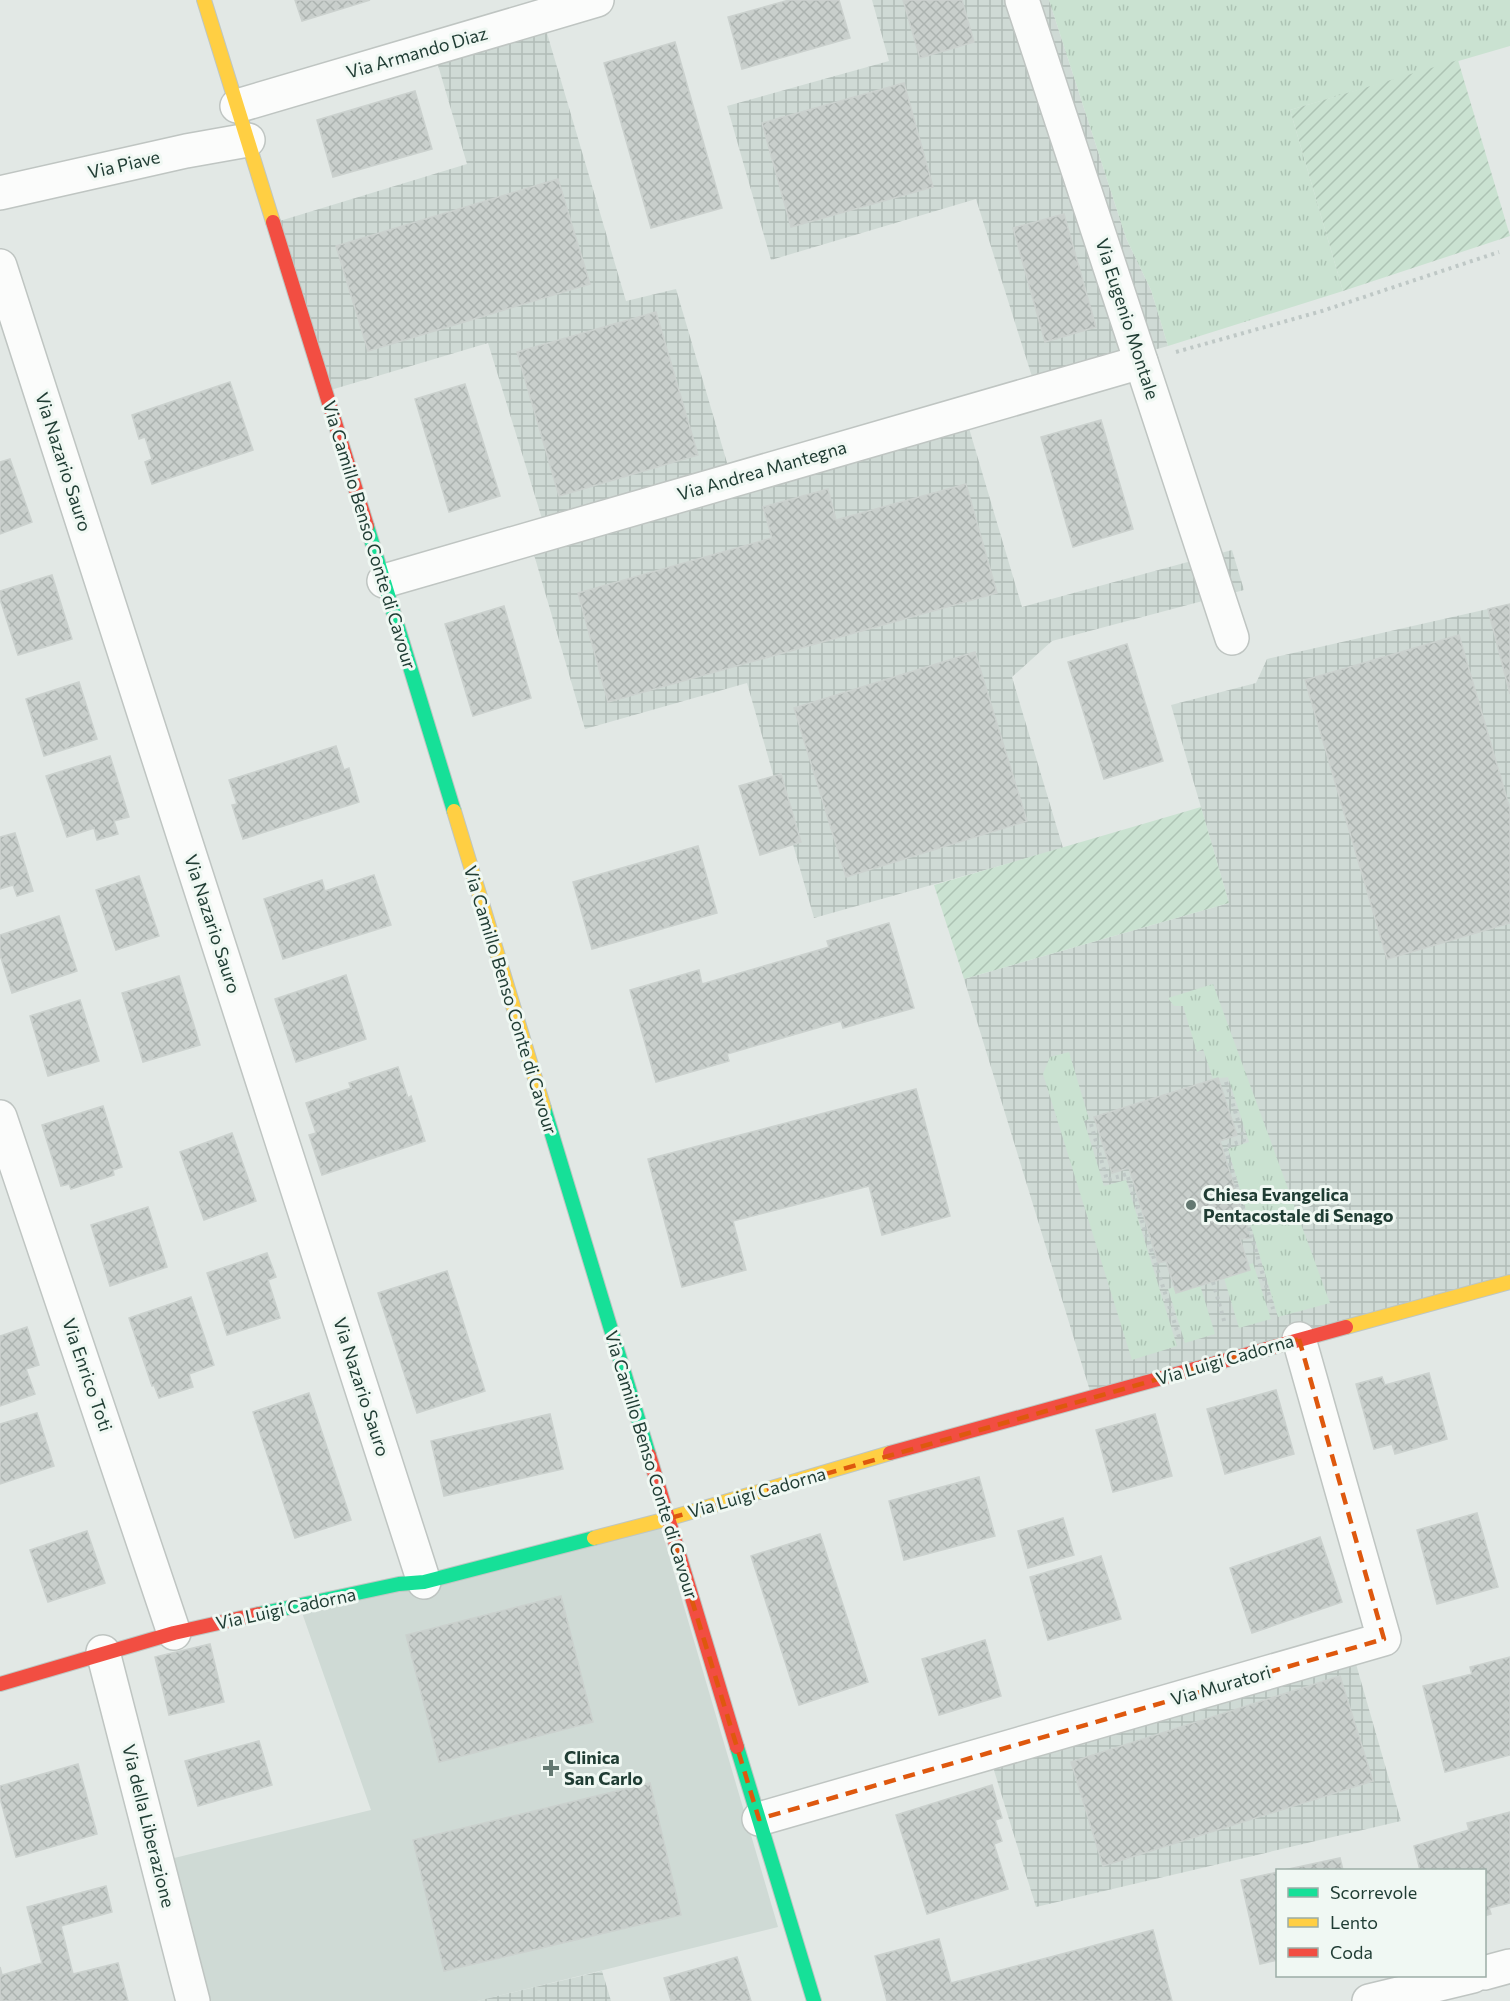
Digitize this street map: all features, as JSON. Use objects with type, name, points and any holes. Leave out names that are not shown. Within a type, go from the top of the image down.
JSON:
[{"type":"street","name":"Via Camillo Benso Conte di Cavour","points":[[204,0],[384,581],[814,2001]]},
{"type":"street","name":"Via Armando Diaz","points":[[237,106],[597,0]]},
{"type":"street","name":"Via Eugenio Montale","points":[[1022,0],[1232,638]]},
{"type":"street","name":"Via Piave","points":[[0,193],[186,151],[248,140]]},
{"type":"street","name":"Via Nazario Sauro","points":[[0,266],[424,1582]]},
{"type":"street","name":"Via Andrea Mantegna","points":[[384,581],[1141,362]]},
{"type":"street","name":"Via Enrico Toti","points":[[0,1117],[174,1633]]},
{"type":"street","name":"Via Luigi Cadorna","points":[[0,1684],[174,1633],[399,1584],[424,1582],[667,1519],[869,1459],[1287,1329],[1510,1282]]},
{"type":"street","name":"Via Muratori","points":[[759,1819],[1384,1639],[1287,1329]]},
{"type":"street","name":"Via della Liberazione","points":[[104,1652],[193,2001]]},
{"type":"street","points":[[1486,1973],[1510,1966]]},
{"type":"street","points":[[1369,2001],[1469,1977]]},
{"type":"path","points":[[1141,362],[1322,311],[1499,252]]},
{"type":"path","points":[[1226,1083],[1244,1140],[1225,1147],[1287,1329]]},
{"type":"path","points":[[1091,1124],[1107,1180],[1127,1174],[1181,1344]]},
{"type":"highlighted area","points":[[1299,1339],[1384,1639],[759,1819],[667,1519]]},
{"type":"shaded area","points":[[872,0],[1049,0],[1126,238],[1151,290],[1168,346],[1034,383],[976,199],[771,260],[727,106],[889,61]]},
{"type":"shaded area","points":[[544,23],[626,301],[676,289],[733,483],[966,418],[1022,607],[1232,550],[1244,590],[1052,641],[1012,677],[1063,848],[814,918],[747,683],[585,729],[530,541],[547,535],[488,343],[324,392],[273,223],[467,164],[435,55]]},
{"type":"shaded area","points":[[1510,604],[1510,1275],[1090,1391],[964,979],[1229,903],[1171,705],[1256,683],[1267,659]]},
{"type":"shaded area","points":[[660,1525],[778,1927],[477,2001],[202,2001],[166,1860],[371,1810],[300,1607]]},
{"type":"shaded area","points":[[1348,1636],[1401,1821],[1036,1907],[989,1754]]},
{"type":"shaded area","points":[[602,1971],[611,2001],[477,2001]]},
{"type":"green space","points":[[1049,0],[1510,0],[1510,46],[1290,110],[1343,291],[1168,346],[1151,290],[1126,238]]},
{"type":"green space","points":[[1458,60],[1510,236],[1343,291],[1290,110]]},
{"type":"green space","points":[[1201,807],[1229,903],[964,979],[934,885]]},
{"type":"green space","points":[[1213,984],[1330,1303],[1278,1317],[1228,1149],[1249,1142],[1228,1077],[1213,1079],[1203,1049],[1197,1052],[1183,1006],[1174,1006],[1168,998]]},
{"type":"green space","points":[[1069,1052],[1089,1119],[1084,1121],[1104,1186],[1126,1180],[1177,1346],[1132,1360],[1043,1074],[1050,1057]]},
{"type":"green space","points":[[1253,1263],[1271,1319],[1239,1328],[1224,1278],[1249,1270],[1248,1265]]},
{"type":"green space","points":[[1200,1285],[1215,1334],[1185,1343],[1168,1289],[1174,1287],[1176,1293]]},
{"type":"building","points":[[295,0],[370,0],[302,21]]},
{"type":"building","points":[[789,0],[839,0],[850,38],[742,69],[728,17]]},
{"type":"building","points":[[903,0],[962,0],[974,42],[920,58]]},
{"type":"building","points":[[675,42],[722,208],[651,228],[604,63]]},
{"type":"building","points":[[904,83],[933,187],[791,227],[762,123]]},
{"type":"building","points":[[415,91],[432,149],[333,177],[317,120]]},
{"type":"building","points":[[558,179],[590,284],[368,351],[336,246]]},
{"type":"building","points":[[1064,214],[1096,327],[1045,342],[1013,228]]},
{"type":"building","points":[[656,312],[698,455],[559,496],[517,352]]},
{"type":"building","points":[[230,382],[253,450],[152,484],[145,462],[152,459],[145,437],[139,439],[132,415]]},
{"type":"building","points":[[465,384],[500,496],[449,512],[415,399]]},
{"type":"building","points":[[1101,420],[1133,529],[1073,547],[1041,437]]},
{"type":"building","points":[[10,459],[32,522],[0,534],[0,462]]},
{"type":"building","points":[[966,484],[997,593],[608,702],[578,593],[772,538],[763,507],[828,489],[836,520]]},
{"type":"building","points":[[52,575],[72,639],[18,655],[0,599],[0,591]]},
{"type":"building","points":[[1510,604],[1510,694],[1488,609]]},
{"type":"building","points":[[504,606],[531,698],[473,716],[445,624]]},
{"type":"building","points":[[1459,635],[1510,809],[1510,923],[1387,959],[1305,680]]},
{"type":"building","points":[[1127,644],[1163,761],[1104,779],[1068,662]]},
{"type":"building","points":[[975,652],[1027,821],[846,877],[794,708]]},
{"type":"building","points":[[79,682],[97,739],[44,756],[26,699]]},
{"type":"building","points":[[336,746],[344,770],[349,768],[359,802],[243,839],[232,805],[237,804],[229,780]]},
{"type":"building","points":[[110,756],[129,817],[114,821],[118,834],[97,840],[94,828],[67,837],[46,776]]},
{"type":"building","points":[[781,774],[801,842],[760,855],[739,786]]},
{"type":"building","points":[[15,833],[33,891],[17,896],[13,885],[0,889],[0,837]]},
{"type":"building","points":[[698,846],[717,913],[592,949],[573,882]]},
{"type":"building","points":[[374,875],[391,925],[283,959],[264,899],[322,880],[325,891]]},
{"type":"building","points":[[139,876],[159,936],[116,950],[96,890]]},
{"type":"building","points":[[59,916],[77,971],[12,993],[0,955],[0,935]]},
{"type":"building","points":[[889,923],[914,1008],[843,1028],[841,1021],[727,1054],[729,1061],[656,1082],[630,990],[699,970],[702,984],[829,947],[827,941]]},
{"type":"building","points":[[346,975],[366,1039],[296,1062],[275,999]]},
{"type":"building","points":[[179,976],[200,1045],[143,1062],[122,993]]},
{"type":"building","points":[[80,1000],[99,1061],[48,1076],[30,1016]]},
{"type":"building","points":[[398,1067],[408,1098],[411,1096],[425,1141],[322,1175],[309,1135],[316,1133],[306,1103],[351,1088],[349,1083]]},
{"type":"building","name":"Chiesa Evangelica Pentacostale di Senago","points":[[1218,1078],[1237,1135],[1220,1141],[1251,1238],[1240,1239],[1250,1270],[1176,1293],[1166,1261],[1158,1263],[1129,1168],[1112,1173],[1094,1117]]},
{"type":"building","points":[[916,1089],[950,1216],[882,1235],[869,1186],[733,1221],[746,1270],[682,1287],[648,1159]]},
{"type":"building","points":[[103,1106],[122,1167],[113,1170],[114,1175],[71,1189],[69,1184],[61,1186],[42,1125]]},
{"type":"building","points":[[232,1133],[256,1201],[204,1220],[180,1152]]},
{"type":"building","points":[[148,1207],[167,1267],[110,1286],[91,1225]]},
{"type":"building","points":[[267,1253],[276,1277],[268,1280],[280,1318],[227,1335],[207,1273]]},
{"type":"building","points":[[447,1271],[485,1391],[417,1413],[378,1293]]},
{"type":"building","points":[[191,1297],[214,1365],[189,1374],[193,1387],[159,1398],[154,1385],[152,1386],[129,1318]]},
{"type":"building","points":[[27,1327],[39,1365],[26,1369],[35,1394],[0,1406],[0,1336]]},
{"type":"building","points":[[1429,1373],[1447,1439],[1395,1454],[1392,1444],[1374,1449],[1356,1384],[1382,1377],[1385,1385]]},
{"type":"building","points":[[1276,1390],[1294,1454],[1225,1474],[1207,1409]]},
{"type":"building","points":[[309,1393],[351,1520],[295,1538],[253,1412]]},
{"type":"building","points":[[37,1413],[54,1466],[0,1484],[0,1424]]},
{"type":"building","points":[[550,1414],[563,1469],[444,1496],[431,1441]]},
{"type":"building","points":[[1155,1414],[1172,1476],[1113,1492],[1096,1430]]},
{"type":"building","points":[[979,1477],[995,1536],[904,1560],[889,1501]]},
{"type":"building","points":[[1477,1513],[1498,1587],[1437,1604],[1417,1530]]},
{"type":"building","points":[[1063,1518],[1074,1555],[1028,1568],[1018,1531]]},
{"type":"building","points":[[87,1531],[105,1583],[48,1602],[30,1550]]},
{"type":"building","points":[[820,1534],[868,1682],[799,1705],[751,1556]]},
{"type":"building","points":[[1320,1537],[1342,1602],[1252,1633],[1230,1568]]},
{"type":"building","points":[[1101,1556],[1121,1619],[1048,1640],[1030,1577]]},
{"type":"building","points":[[561,1596],[593,1722],[439,1762],[406,1635]]},
{"type":"building","points":[[985,1640],[1001,1696],[939,1715],[922,1659]]},
{"type":"building","points":[[210,1644],[224,1702],[169,1715],[155,1657]]},
{"type":"building","points":[[1510,1657],[1510,1755],[1445,1772],[1423,1686],[1472,1674],[1470,1667]]},
{"type":"building","points":[[1340,1676],[1373,1781],[1103,1866],[1071,1762]]},
{"type":"building","points":[[259,1741],[272,1785],[198,1806],[185,1761]]},
{"type":"building","points":[[78,1764],[97,1834],[16,1857],[0,1798],[0,1786]]},
{"type":"building","points":[[650,1783],[681,1915],[444,1971],[413,1840]]},
{"type":"building","points":[[992,1785],[1002,1818],[995,1820],[1002,1841],[994,1844],[1008,1889],[927,1914],[896,1815]]},
{"type":"building","points":[[1510,1812],[1510,1903],[1489,1908],[1491,1914],[1486,1915],[1486,1869],[1420,1869],[1414,1846],[1469,1830],[1467,1823]]},
{"type":"building","points":[[1340,1858],[1343,1869],[1289,1869]]},
{"type":"building","points":[[1276,1872],[1276,1960],[1260,1964],[1241,1880]]},
{"type":"building","points":[[106,1886],[112,1912],[61,1926],[73,1974],[118,1963],[128,2001],[0,2001],[0,1967],[2,1975],[42,1963],[27,1907]]},
{"type":"building","points":[[1153,1930],[1172,2001],[887,2001],[875,1956],[939,1939],[951,1983]]},
{"type":"building","points":[[737,1957],[751,2001],[671,2001],[664,1978]]},
{"type":"traffic: fast","points":[[367,526],[454,811]]},
{"type":"traffic: fast","points":[[544,1108],[649,1455]]},
{"type":"traffic: fast","points":[[259,1614],[399,1584],[424,1582],[594,1538]]},
{"type":"traffic: fast","points":[[737,1747],[814,2001]]},
{"type":"traffic: slow","points":[[204,0],[273,222]]},
{"type":"traffic: slow","points":[[454,811],[544,1108]]},
{"type":"traffic: slow","points":[[1346,1327],[1510,1282]]},
{"type":"traffic: slow","points":[[594,1538],[667,1519],[890,1453]]},
{"type":"traffic: jam","points":[[273,222],[367,526]]},
{"type":"traffic: jam","points":[[890,1453],[1346,1327]]},
{"type":"traffic: jam","points":[[649,1455],[737,1747]]},
{"type":"traffic: jam","points":[[0,1684],[174,1633],[259,1614]]},
{"type":"place","name":"Chiesa Evangelica Pentacostale di Senago","points":[[1191,1205]]},
{"type":"place","name":"Clinica San Carlo","points":[[551,1768]]}]
